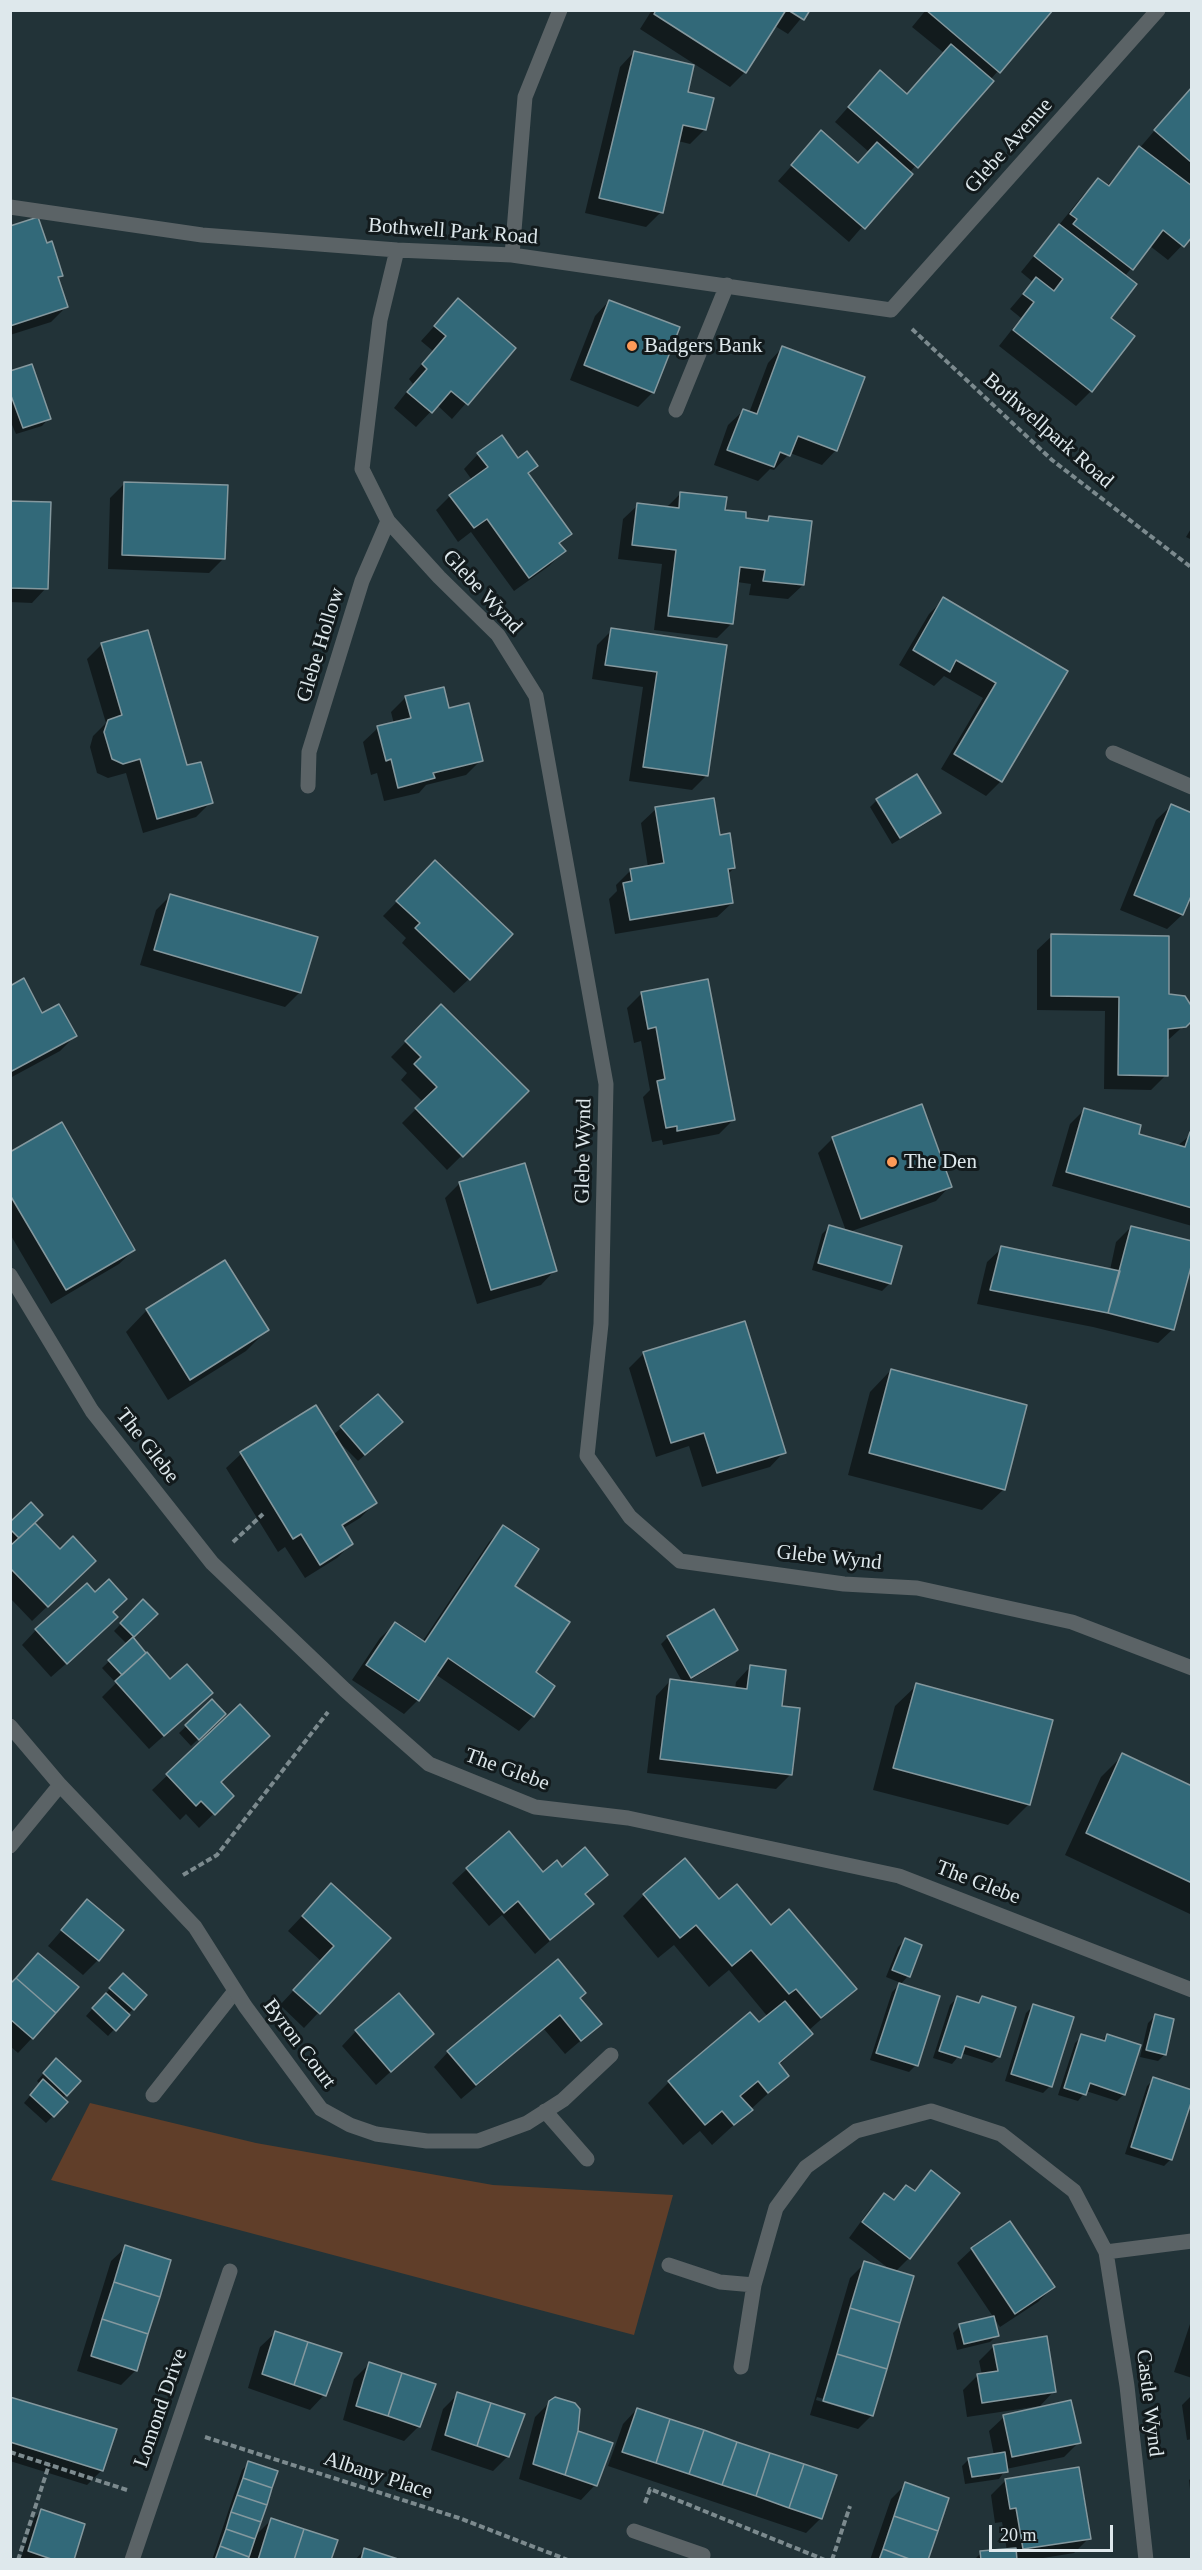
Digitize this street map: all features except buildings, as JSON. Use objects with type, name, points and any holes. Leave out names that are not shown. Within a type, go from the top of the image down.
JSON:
[{"type":"street","points":[[512,255],[525,97],[560,10]]},
{"type":"street","name":"Glebe Avenue","points":[[891,309],[1158,10]]},
{"type":"street","name":"Bothwell Park Road","points":[[10,207],[202,235],[397,250],[512,255],[891,309]]},
{"type":"street","name":"Glebe Wynd","points":[[397,250],[380,320],[362,469],[388,521],[439,577],[498,636],[536,696],[606,1084],[601,1324],[587,1456],[630,1517],[680,1560],[844,1584],[917,1588],[1072,1623],[1191,1668]]},
{"type":"street","points":[[676,410],[727,285]]},
{"type":"street","name":"Glebe Hollow","points":[[308,786],[309,752],[362,582],[388,521]]},
{"type":"street","points":[[1113,753],[1191,787]]},
{"type":"street","name":"The Glebe","points":[[10,1275],[92,1411],[212,1563],[345,1690],[429,1764],[535,1807],[628,1818],[899,1876],[1191,1990]]},
{"type":"street","name":"Byron Court","points":[[10,1726],[60,1785],[195,1927],[235,1991],[321,2109],[350,2125],[376,2134],[427,2141],[478,2140],[527,2123],[563,2100],[611,2055]]},
{"type":"street","points":[[10,1846],[60,1785]]},
{"type":"street","points":[[153,2095],[235,1991]]},
{"type":"street","points":[[545,2111],[587,2159]]},
{"type":"street","name":"Castle Wynd","points":[[741,2367],[754,2285],[776,2208],[806,2168],[856,2131],[931,2111],[1001,2134],[1074,2191],[1106,2252],[1127,2386],[1146,2559]]},
{"type":"street","points":[[1106,2252],[1191,2241]]},
{"type":"street","points":[[669,2265],[720,2282],[754,2285]]},
{"type":"street","name":"Lomond Drive","points":[[132,2559],[230,2271]]},
{"type":"street","points":[[634,2531],[704,2555],[702,2559]]},
{"type":"path","name":"Bothwellpark Road","points":[[891,309],[1052,460],[1191,568]]},
{"type":"path","points":[[212,1563],[262,1514]]},
{"type":"path","points":[[159,1889],[217,1855],[345,1690]]},
{"type":"path","name":"Albany Place","points":[[177,2428],[459,2518],[568,2559]]},
{"type":"path","points":[[10,2452],[153,2498]]},
{"type":"path","points":[[18,2559],[49,2465]]},
{"type":"path","points":[[634,2531],[650,2489],[825,2559]]},
{"type":"path","points":[[832,2559],[850,2506]]},
{"type":"shaded area","points":[[90,2103],[256,2143],[493,2185],[673,2195],[634,2335],[51,2180]]},
{"type":"place","name":"Badgers Bank","points":[[632,346]]},
{"type":"place","name":"The Den","points":[[892,1162]]}]
